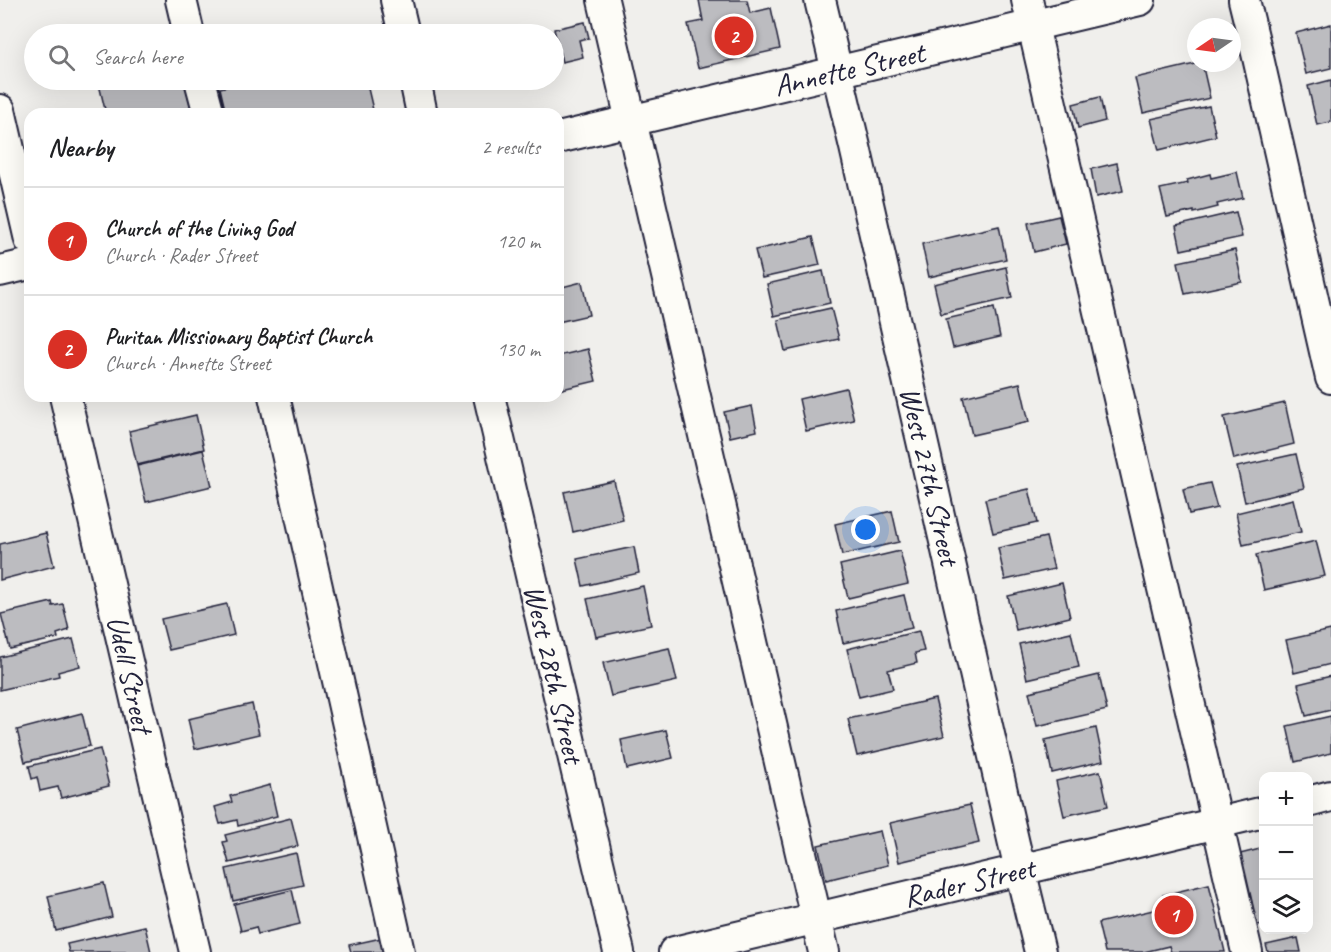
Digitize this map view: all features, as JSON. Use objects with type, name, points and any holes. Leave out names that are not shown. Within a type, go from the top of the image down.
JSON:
[{"type":"street","points":[[180,0],[186,24]]},
{"type":"street","points":[[396,0],[402,24]]},
{"type":"street","points":[[603,0],[824,952]]},
{"type":"street","name":"West 27th Street","points":[[820,0],[1040,952]]},
{"type":"street","name":"Annette Street","points":[[564,137],[837,72],[1030,13],[1140,0]]},
{"type":"street","points":[[1244,0],[1331,378]]},
{"type":"street","points":[[1030,13],[1246,952]]},
{"type":"street","points":[[203,90],[207,108]]},
{"type":"street","points":[[417,90],[421,108]]},
{"type":"street","points":[[0,110],[24,214]]},
{"type":"street","points":[[0,271],[24,265]]},
{"type":"street","name":"Udell Street","points":[[66,402],[195,952]]},
{"type":"street","points":[[275,402],[399,952]]},
{"type":"street","name":"West 28th Street","points":[[490,402],[619,952]]},
{"type":"street","points":[[1313,801],[1331,796]]},
{"type":"street","name":"Rader Street","points":[[674,952],[1259,813]]},
{"type":"building","points":[[699,0],[747,0],[750,13],[771,8],[780,49],[698,68],[688,24],[703,21]]},
{"type":"building","points":[[585,22],[589,38],[579,40],[583,57],[564,62],[564,27]]},
{"type":"building","points":[[1331,24],[1331,68],[1306,74],[1296,33]]},
{"type":"building","points":[[1187,66],[1187,72],[1204,72],[1210,98],[1143,113],[1135,78]]},
{"type":"building","points":[[1331,80],[1331,122],[1317,125],[1308,86]]},
{"type":"building","points":[[100,90],[194,90],[199,108],[105,108]]},
{"type":"building","points":[[220,90],[368,90],[373,108],[225,108]]},
{"type":"building","points":[[1100,97],[1105,121],[1078,128],[1073,104]]},
{"type":"building","points":[[1209,106],[1216,136],[1159,150],[1151,119]]},
{"type":"building","points":[[1117,163],[1123,191],[1096,197],[1091,169]]},
{"type":"building","points":[[1237,172],[1243,198],[1217,204],[1218,207],[1194,213],[1194,211],[1167,217],[1160,189],[1188,183],[1187,180],[1210,174],[1211,178]]},
{"type":"building","points":[[1236,212],[1242,237],[1181,250],[1176,226]]},
{"type":"building","points":[[1059,216],[1066,244],[1034,252],[1028,223]]},
{"type":"building","points":[[999,226],[1006,259],[929,277],[922,244]]},
{"type":"building","points":[[813,237],[820,265],[762,278],[755,250]]},
{"type":"building","points":[[1235,250],[1242,282],[1185,294],[1178,262]]},
{"type":"building","points":[[1006,267],[1012,298],[941,314],[934,284]]},
{"type":"building","points":[[823,271],[830,303],[774,316],[767,284]]},
{"type":"building","points":[[582,282],[589,315],[564,321],[564,286]]},
{"type":"building","points":[[831,308],[839,339],[785,351],[778,320]]},
{"type":"building","points":[[994,308],[1000,337],[953,348],[946,319]]},
{"type":"building","points":[[588,349],[596,381],[564,389],[564,355]]},
{"type":"building","points":[[1020,383],[1029,422],[972,435],[963,397]]},
{"type":"building","points":[[846,388],[854,420],[806,431],[799,399]]},
{"type":"building","points":[[1285,403],[1294,444],[1234,459],[1224,417]]},
{"type":"building","points":[[752,406],[757,431],[730,437],[724,412]]},
{"type":"building","points":[[196,415],[204,449],[137,465],[129,431]]},
{"type":"building","points":[[203,450],[212,486],[146,502],[137,466]]},
{"type":"building","points":[[1296,454],[1304,488],[1245,502],[1237,467]]},
{"type":"building","points":[[614,481],[623,520],[573,532],[564,492]]},
{"type":"building","points":[[1210,483],[1217,508],[1189,514],[1183,489]]},
{"type":"building","points":[[1029,489],[1037,523],[993,533],[985,499]]},
{"type":"building","points":[[1293,499],[1301,532],[1243,545],[1236,513]]},
{"type":"building","points":[[892,511],[899,542],[842,555],[835,524]]},
{"type":"building","points":[[46,533],[54,566],[0,580],[0,544]]},
{"type":"building","points":[[1046,537],[1054,569],[1005,580],[998,548]]},
{"type":"building","points":[[1316,541],[1325,576],[1264,590],[1256,555]]},
{"type":"building","points":[[634,547],[639,573],[583,586],[577,559]]},
{"type":"building","points":[[900,551],[908,584],[848,598],[840,565]]},
{"type":"building","points":[[1062,583],[1070,617],[1016,630],[1008,596]]},
{"type":"building","points":[[643,586],[651,625],[596,637],[587,599]]},
{"type":"building","points":[[904,595],[912,628],[843,643],[836,611]]},
{"type":"building","points":[[52,602],[53,606],[63,604],[69,630],[57,634],[58,638],[10,649],[1,614]]},
{"type":"building","points":[[227,604],[234,635],[169,650],[161,619]]},
{"type":"building","points":[[1331,630],[1331,664],[1294,673],[1286,640]]},
{"type":"building","points":[[919,631],[924,651],[915,653],[917,663],[888,670],[893,689],[859,697],[847,649]]},
{"type":"building","points":[[1071,632],[1079,667],[1027,679],[1019,644]]},
{"type":"building","points":[[73,639],[80,666],[58,672],[59,676],[0,690],[0,657]]},
{"type":"building","points":[[669,648],[677,681],[611,696],[603,663]]},
{"type":"building","points":[[1099,675],[1107,710],[1037,726],[1029,692]]},
{"type":"building","points":[[1331,676],[1331,710],[1306,716],[1298,684]]},
{"type":"building","points":[[935,699],[944,736],[857,756],[848,719]]},
{"type":"building","points":[[252,704],[259,734],[195,749],[188,719]]},
{"type":"building","points":[[82,713],[90,746],[25,762],[17,730]]},
{"type":"building","points":[[1331,716],[1331,753],[1295,762],[1287,726]]},
{"type":"building","points":[[1096,728],[1103,761],[1052,773],[1045,740]]},
{"type":"building","points":[[666,730],[673,758],[627,769],[621,740]]},
{"type":"building","points":[[100,749],[109,786],[61,798],[58,787],[40,791],[37,777],[32,779],[29,766]]},
{"type":"building","points":[[1100,771],[1108,806],[1064,816],[1056,781]]},
{"type":"building","points":[[270,785],[277,816],[238,826],[237,820],[220,824],[215,807],[232,802],[230,796]]},
{"type":"building","points":[[970,805],[979,843],[899,862],[890,823]]},
{"type":"building","points":[[291,818],[298,846],[229,863],[223,842],[227,841],[225,835]]},
{"type":"building","points":[[880,831],[888,865],[826,880],[818,845]]},
{"type":"building","points":[[1259,849],[1259,925],[1257,925],[1240,854]]},
{"type":"building","points":[[296,853],[303,885],[233,901],[226,869]]},
{"type":"building","points":[[104,883],[112,917],[56,931],[48,896]]},
{"type":"building","points":[[1209,884],[1225,952],[1171,952],[1169,946],[1144,952],[1105,952],[1098,923],[1166,907],[1163,895]]},
{"type":"building","points":[[292,890],[300,924],[258,934],[256,927],[241,931],[234,904]]},
{"type":"building","points":[[145,926],[151,952],[69,952],[67,944]]},
{"type":"building","points":[[386,937],[389,952],[351,952],[349,945]]},
{"type":"building","points":[[1298,938],[1301,952],[1268,952],[1266,945]]},
{"type":"place","name":"Puritan Missionary Baptist Church","points":[[734,36]]},
{"type":"place","name":"Church of the Living God","points":[[1174,915]]}]
